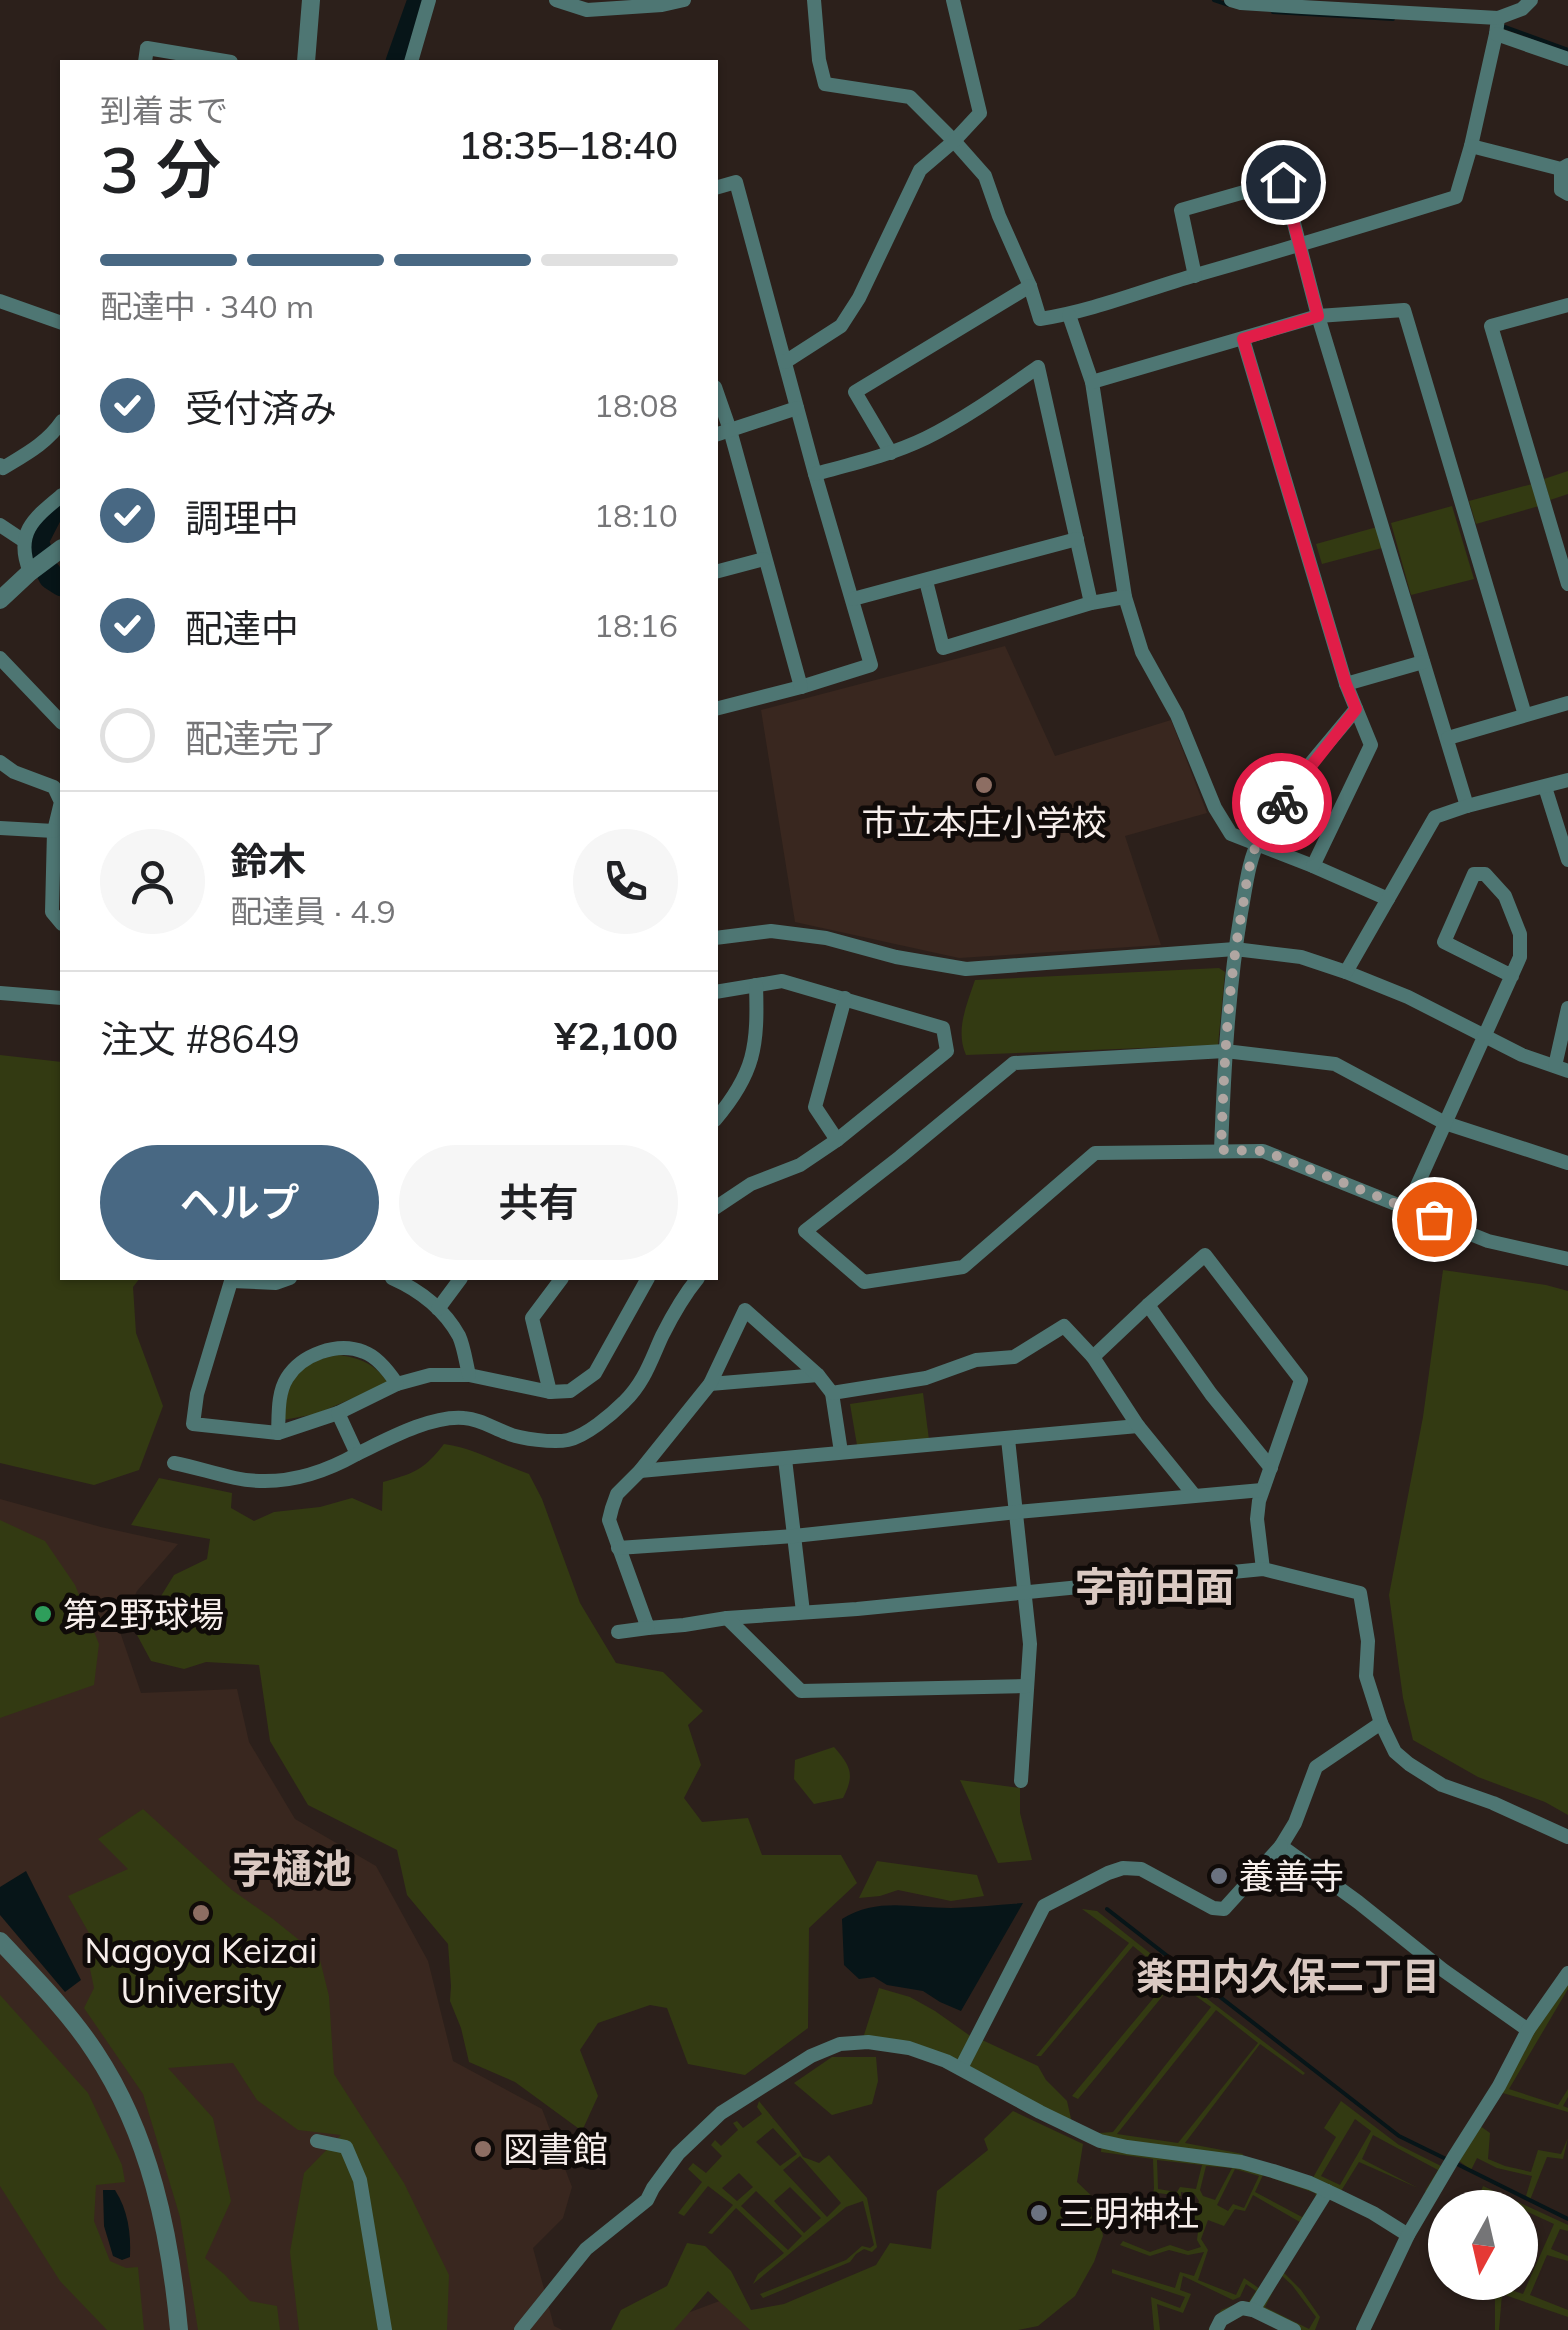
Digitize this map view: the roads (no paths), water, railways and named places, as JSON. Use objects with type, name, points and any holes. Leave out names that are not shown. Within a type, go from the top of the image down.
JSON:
[{"type":"street","points":[[306,60],[311,0]]},
{"type":"street","points":[[412,60],[430,0]]},
{"type":"street","points":[[556,0],[587,10],[684,0]]},
{"type":"street","points":[[814,0],[824,84],[910,97],[954,141],[984,176],[1040,319],[1069,315],[1299,247],[1456,196],[1471,146],[1498,18]]},
{"type":"street","points":[[785,362],[841,326],[859,298],[920,170],[980,113],[953,0]]},
{"type":"street","points":[[1231,0],[1498,18],[1522,9],[1531,0]]},
{"type":"street","points":[[1496,34],[1568,59]]},
{"type":"street","points":[[145,60],[147,48],[219,60]]},
{"type":"street","points":[[1471,146],[1564,167],[1561,190],[1568,194]]},
{"type":"street","points":[[718,187],[736,182],[871,664],[718,708]]},
{"type":"street","points":[[1195,276],[1181,210],[1283,182],[1318,316],[1467,806]]},
{"type":"street","points":[[890,453],[855,392],[1030,286]]},
{"type":"street","points":[[0,301],[60,322]]},
{"type":"street","points":[[1568,306],[1491,326],[1568,584]]},
{"type":"street","points":[[1092,382],[1318,316],[1404,310],[1525,715]]},
{"type":"street","points":[[1069,315],[1092,382],[1125,597],[1142,652],[1177,715],[1215,808],[1231,834],[1388,899]]},
{"type":"street","points":[[1243,339],[1346,684],[1371,745],[1313,866]]},
{"type":"street","points":[[815,474],[890,453],[926,438],[1038,366],[1091,602]]},
{"type":"street","points":[[718,404],[723,432],[801,687]]},
{"type":"street","points":[[723,432],[797,408]]},
{"type":"street","points":[[0,465],[4,468],[37,448],[60,423]]},
{"type":"street","points":[[30,572],[24,541],[38,514],[60,497]]},
{"type":"street","points":[[0,524],[24,541]]},
{"type":"street","points":[[853,599],[1077,538]]},
{"type":"street","points":[[0,600],[60,550]]},
{"type":"street","points":[[718,571],[764,559]]},
{"type":"street","points":[[926,581],[943,648],[1091,602],[1125,597]]},
{"type":"street","points":[[0,658],[60,720]]},
{"type":"street","points":[[1346,684],[1423,662]]},
{"type":"street","points":[[1448,738],[1568,703]]},
{"type":"street","points":[[1221,1150],[1235,949],[1257,843],[1272,815],[1356,709]]},
{"type":"street","points":[[0,762],[54,788],[60,800]]},
{"type":"street","points":[[1346,972],[1435,817],[1568,780]]},
{"type":"street","points":[[1545,787],[1568,860]]},
{"type":"street","points":[[60,806],[54,832],[52,912],[60,922]]},
{"type":"street","points":[[0,828],[54,832]]},
{"type":"street","points":[[1407,1208],[1446,1123],[1512,976],[1520,957],[1520,934],[1504,896],[1485,874],[1474,874],[1444,942],[1512,976]]},
{"type":"street","points":[[718,938],[771,931],[826,938],[896,957],[966,969],[1235,949],[1301,958],[1408,997],[1484,1038],[1562,1068],[1568,1008]]},
{"type":"street","points":[[718,991],[782,980],[943,1028],[947,1051],[837,1140],[800,1165],[751,1184],[718,1206]]},
{"type":"street","points":[[718,1116],[746,1076],[754,1050],[756,984]]},
{"type":"street","points":[[0,993],[60,998]]},
{"type":"street","points":[[837,1140],[815,1107],[845,998]]},
{"type":"street","points":[[1568,1163],[1446,1123],[1334,1064],[1225,1051],[1014,1062],[805,1231],[864,1282],[963,1267],[1095,1153],[1264,1151],[1488,1240],[1568,1259]]},
{"type":"street","points":[[1093,1357],[1206,1254],[1302,1380],[1262,1490],[1257,1519],[1263,1569]]},
{"type":"street","points":[[232,1280],[197,1394],[193,1424],[278,1433],[338,1413],[397,1384],[430,1375],[468,1375],[550,1392],[570,1391],[595,1373],[646,1282]]},
{"type":"street","points":[[243,1280],[284,1280]]},
{"type":"street","points":[[396,1280],[414,1288],[438,1308],[460,1338],[468,1375]]},
{"type":"street","points":[[438,1308],[459,1280]]},
{"type":"street","points":[[550,1392],[532,1318],[560,1280]]},
{"type":"street","points":[[174,1463],[236,1478],[278,1482],[338,1464],[410,1430],[460,1418],[490,1425],[511,1436],[568,1440],[600,1423],[626,1400],[649,1368],[668,1326],[697,1280]]},
{"type":"street","points":[[1148,1305],[1211,1394],[1271,1468]]},
{"type":"street","points":[[648,1628],[609,1520],[616,1494],[640,1471],[710,1384],[745,1310],[818,1375],[832,1393],[840,1452]]},
{"type":"street","points":[[832,1393],[926,1378],[976,1360],[1014,1357],[1064,1326],[1093,1357],[1138,1426],[1194,1495]]},
{"type":"street","points":[[278,1433],[279,1404],[286,1379],[317,1353],[342,1348],[364,1352],[385,1367],[397,1384]]},
{"type":"street","points":[[710,1384],[818,1375]]},
{"type":"street","points":[[338,1413],[356,1454]]},
{"type":"street","points":[[640,1471],[1138,1426]]},
{"type":"street","points":[[1008,1439],[1030,1644],[1021,1781]]},
{"type":"street","points":[[785,1459],[803,1612]]},
{"type":"street","points":[[618,1548],[794,1536],[1262,1490]]},
{"type":"street","points":[[618,1632],[727,1618],[896,1606],[1263,1569],[1360,1593],[1368,1641],[1366,1676],[1381,1724],[1395,1752],[1442,1785],[1494,1803],[1568,1837]]},
{"type":"street","points":[[727,1618],[800,1691],[1027,1686]]},
{"type":"street","points":[[961,2068],[1044,1906],[1108,1872],[1124,1868],[1141,1869],[1213,1908],[1224,1909],[1281,1846],[1295,1823],[1316,1767],[1381,1724]]},
{"type":"street","points":[[1281,1846],[1528,2030]]},
{"type":"street","points":[[0,1941],[94,2051],[130,2116],[156,2190],[179,2330]]},
{"type":"street","points":[[1364,2330],[1408,2235],[1500,2086],[1528,2030],[1568,1974]]},
{"type":"street","points":[[521,2330],[586,2249],[647,2200],[678,2154],[721,2113],[810,2056],[840,2044],[868,2042],[909,2048],[961,2068],[1100,2141],[1241,2162],[1326,2191],[1374,2213],[1408,2235]]},
{"type":"street","points":[[316,2141],[346,2146],[360,2180],[385,2330]]},
{"type":"street","points":[[1253,2310],[1326,2191]]},
{"type":"street","points":[[1216,2330],[1221,2320],[1242,2308],[1294,2330]]},
{"type":"waterway","points":[[399,60],[420,0]]},
{"type":"waterway","points":[[1214,0],[1229,5]]},
{"type":"waterway","points":[[1273,12],[1393,19]]},
{"type":"waterway","points":[[1502,26],[1568,50]]},
{"type":"waterway","points":[[39,549],[36,541],[51,512],[60,505]]},
{"type":"waterway","points":[[49,573],[60,583]]},
{"type":"waterway","points":[[1107,1909],[1399,2136],[1448,2160]]},
{"type":"waterway","points":[[1457,2164],[1568,2219]]},
{"type":"place","name":"市立本庄小学校","points":[[984,785]]},
{"type":"place","name":"第2野球場","points":[[43,1614]]},
{"type":"place","name":"養善寺","points":[[1219,1876]]},
{"type":"place","name":"Nagoya Keizai University","points":[[201,1913]]},
{"type":"place","name":"図書館","points":[[483,2149]]},
{"type":"place","name":"三明神社","points":[[1039,2213]]},
{"type":"district","name":"字前田面","points":[[1155,1586]]},
{"type":"district","name":"字樋池","points":[[292,1868]]},
{"type":"district","name":"楽田内久保二丁目","points":[[1288,1976]]}]
